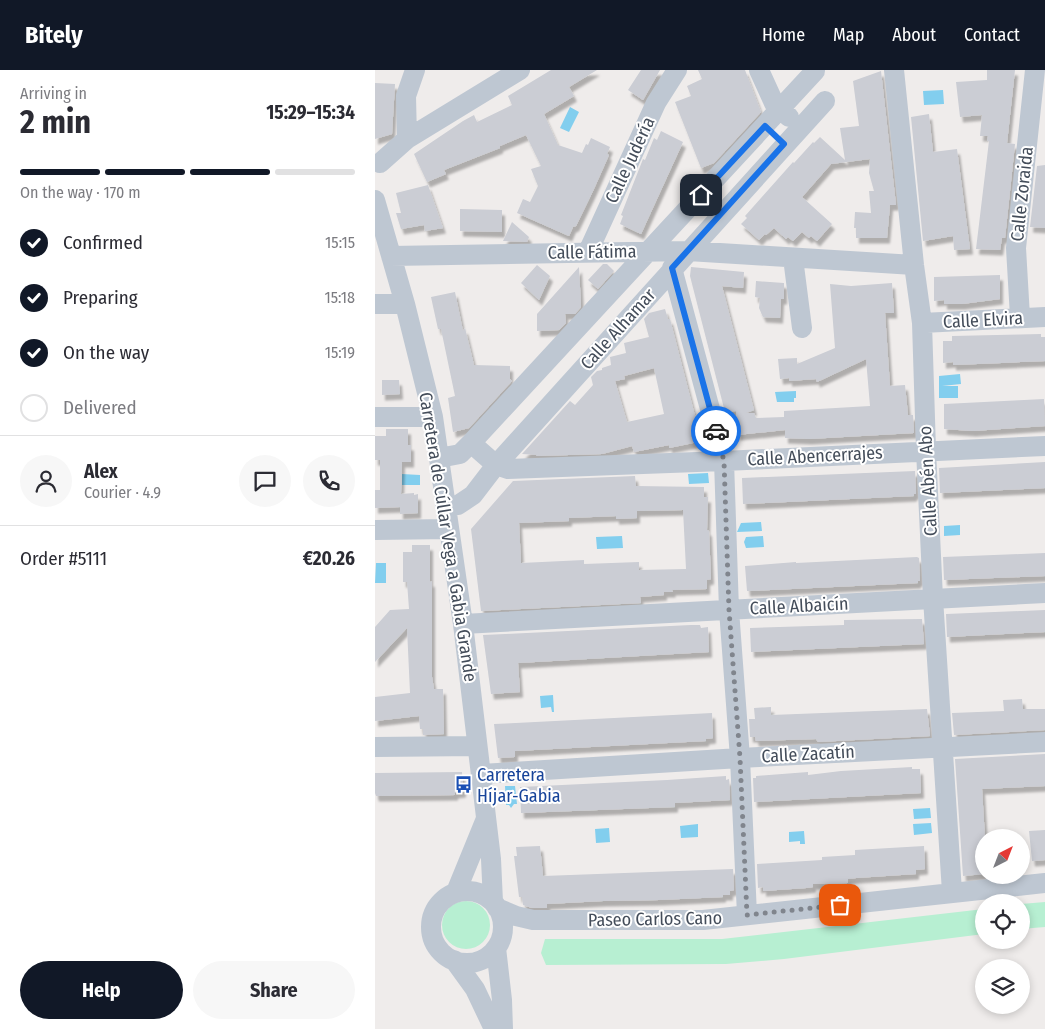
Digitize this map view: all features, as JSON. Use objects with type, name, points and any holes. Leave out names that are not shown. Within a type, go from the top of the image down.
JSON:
[{"type":"street","points":[[407,139],[406,96],[415,70]]},
{"type":"street","points":[[377,167],[407,139],[520,70]]},
{"type":"street","name":"Calle Judería","points":[[588,252],[657,103],[677,70]]},
{"type":"street","points":[[759,70],[774,103],[799,127]]},
{"type":"street","name":"Calle Abén Abo","points":[[895,70],[914,266],[922,322],[933,598],[952,892]]},
{"type":"street","name":"Calle Zoraida","points":[[1020,318],[1016,248],[1036,156],[1035,70]]},
{"type":"street","name":"Calle Alhamar","points":[[439,458],[460,454],[471,444],[815,71]]},
{"type":"street","name":"Calle Alhamar","points":[[445,506],[458,505],[473,495],[496,465],[672,268],[799,127],[825,101]]},
{"type":"street","points":[[765,126],[784,144]]},
{"type":"street","name":"Carretera de Cúllar Vega a Gabia Grande","points":[[375,200],[405,304],[433,416],[463,624],[495,905]]},
{"type":"street","name":"Calle Fátima","points":[[391,256],[650,250],[914,266]]},
{"type":"street","points":[[793,258],[802,328]]},
{"type":"street","points":[[672,268],[724,461],[729,610],[740,758],[747,915]]},
{"type":"street","points":[[375,304],[405,304]]},
{"type":"street","name":"Calle Elvira","points":[[922,322],[1045,317]]},
{"type":"street","name":"Calle Alhamar","points":[[549,359],[572,380]]},
{"type":"street","points":[[375,417],[433,416]]},
{"type":"street","points":[[471,444],[496,465]]},
{"type":"street","name":"Calle Abencerrajes","points":[[496,465],[508,469],[1045,446]]},
{"type":"street","points":[[375,530],[449,529]]},
{"type":"street","name":"Calle Albaicín","points":[[463,624],[1045,593]]},
{"type":"street","name":"Calle Zacatín","points":[[481,774],[1045,742]]},
{"type":"street","points":[[375,747],[477,746]]},
{"type":"street","name":"Carretera de Cúllar Vega a Gabia Grande","points":[[456,892],[486,819]]},
{"type":"street","name":"Paseo Carlos Cano","points":[[495,905],[516,916],[533,920],[703,920],[1045,883]]},
{"type":"street","points":[[469,890],[481,894],[495,905],[502,918],[503,929],[498,944],[488,956],[477,961],[465,962],[454,960],[445,955],[436,944],[431,930],[431,920],[440,902],[447,896],[469,890]]},
{"type":"street","name":"Paseo Carlos Cano","points":[[498,944],[515,927],[533,920]]},
{"type":"street","points":[[498,944],[503,1029]]},
{"type":"street","points":[[454,960],[475,989],[494,1029]]},
{"type":"green space","points":[[461,901],[471,901],[483,908],[490,920],[490,930],[483,942],[471,949],[461,949],[453,945],[446,938],[442,930],[442,920],[446,912],[453,905]]},
{"type":"green space","points":[[1045,902],[1045,927],[1030,928],[1030,903]]},
{"type":"green space","points":[[975,910],[975,935],[784,959],[726,964],[546,965],[541,953],[545,939],[722,939]]},
{"type":"water","points":[[943,90],[944,104],[924,105],[923,91]]},
{"type":"water","points":[[570,107],[579,112],[569,132],[560,128]]},
{"type":"water","points":[[960,374],[961,384],[942,386],[958,386],[958,398],[939,398],[939,376]]},
{"type":"water","points":[[796,391],[794,402],[777,402],[775,392]]},
{"type":"water","points":[[708,473],[709,483],[689,484],[688,474]]},
{"type":"water","points":[[402,474],[420,475],[420,485],[402,485]]},
{"type":"water","points":[[761,522],[762,531],[737,532],[741,523]]},
{"type":"water","points":[[960,525],[960,535],[944,536],[944,526]]},
{"type":"water","points":[[622,536],[623,548],[597,549],[596,537]]},
{"type":"water","points":[[763,536],[764,547],[746,548],[744,542],[746,537]]},
{"type":"water","points":[[376,563],[386,563],[386,583],[375,583]]},
{"type":"water","points":[[553,695],[554,712],[552,712],[551,707],[541,708],[540,696]]},
{"type":"water","points":[[505,786],[515,786],[517,804],[514,804],[511,808],[509,805],[506,805]]},
{"type":"water","points":[[930,808],[931,818],[914,819],[913,809]]},
{"type":"water","points":[[931,823],[932,833],[914,835],[913,824]]},
{"type":"water","points":[[698,824],[698,837],[681,838],[680,826]]},
{"type":"water","points":[[609,828],[610,842],[596,843],[595,829]]},
{"type":"water","points":[[804,831],[805,844],[800,844],[800,841],[789,842],[789,832]]},
{"type":"building","points":[[551,70],[597,70],[569,87],[574,96],[544,114],[558,145],[582,153],[591,138],[610,147],[607,154],[609,155],[593,191],[569,236],[517,213],[523,199],[530,202],[538,186],[531,169],[541,166],[526,135],[500,146],[500,148],[444,170],[446,174],[427,182],[414,154],[474,115],[477,122],[512,105],[508,96]]},
{"type":"building","points":[[641,70],[660,70],[643,100],[628,90]]},
{"type":"building","points":[[698,70],[745,70],[761,112],[714,163],[701,168],[675,102],[691,96],[687,86],[702,79]]},
{"type":"building","points":[[987,70],[1015,70],[1007,143],[1015,144],[1005,238],[1002,238],[1000,250],[976,249],[989,141],[987,141],[988,136],[980,136],[982,115],[960,117],[956,82],[987,80]]},
{"type":"building","points":[[881,71],[896,205],[890,205],[887,238],[856,238],[856,228],[854,228],[855,212],[871,213],[869,191],[874,191],[869,173],[870,159],[831,164],[802,197],[832,224],[817,241],[811,236],[809,238],[802,232],[793,241],[788,237],[786,239],[774,228],[759,240],[741,224],[747,218],[745,216],[793,162],[820,137],[845,160],[840,128],[859,126],[853,81]]},
{"type":"building","points":[[375,83],[395,84],[392,134],[375,139]]},
{"type":"building","points":[[929,114],[933,152],[957,149],[970,249],[954,250],[953,236],[923,241],[911,117]]},
{"type":"building","points":[[661,131],[683,142],[641,234],[620,224],[623,216],[621,215],[643,159],[645,160],[654,138],[657,140]]},
{"type":"building","points":[[1045,165],[1045,228],[1030,227],[1037,166]]},
{"type":"building","points":[[428,185],[443,228],[425,231],[424,225],[401,229],[396,213],[401,213],[396,193]]},
{"type":"building","points":[[460,209],[502,210],[502,232],[460,231]]},
{"type":"building","points":[[512,222],[529,237],[527,242],[503,241]]},
{"type":"building","points":[[603,264],[607,264],[614,271],[598,289],[588,280]]},
{"type":"building","points":[[537,265],[550,276],[539,300],[521,283]]},
{"type":"building","points":[[579,267],[581,307],[575,314],[565,314],[566,323],[559,330],[537,331],[537,314]]},
{"type":"building","points":[[691,267],[744,272],[743,288],[722,286],[754,410],[746,413],[754,413],[756,418],[784,417],[784,411],[870,406],[866,359],[817,382],[816,379],[789,381],[789,378],[780,379],[778,359],[797,358],[797,364],[835,348],[830,284],[851,286],[892,283],[894,313],[885,313],[890,386],[905,385],[908,415],[913,415],[914,433],[809,439],[785,438],[785,430],[737,435],[736,411],[725,412],[690,276]]},
{"type":"building","points":[[1000,275],[1000,299],[962,304],[944,304],[944,300],[934,301],[934,277]]},
{"type":"building","points":[[756,281],[784,283],[784,299],[781,299],[780,318],[763,317],[759,308],[760,298],[755,297]]},
{"type":"building","points":[[455,292],[463,331],[465,328],[474,365],[510,366],[510,379],[512,381],[469,428],[453,432],[448,398],[455,396],[441,329],[438,329],[431,297]]},
{"type":"building","points":[[665,309],[668,319],[670,319],[695,416],[699,415],[705,438],[697,440],[698,442],[669,448],[669,445],[634,452],[632,446],[602,454],[536,456],[522,454],[570,401],[575,405],[593,385],[591,377],[597,371],[602,370],[602,368],[611,365],[610,357],[626,353],[624,343],[649,337],[644,319],[649,313]],"holes":[[[654,368],[664,414],[627,422],[615,381],[625,379],[624,376]]]},
{"type":"building","points":[[1041,334],[1041,337],[1045,337],[1045,361],[953,365],[953,362],[943,363],[943,341],[952,341],[952,336]]},
{"type":"building","points":[[382,380],[399,380],[400,394],[382,395]]},
{"type":"building","points":[[1044,399],[1045,426],[973,431],[944,429],[944,404]]},
{"type":"building","points":[[386,429],[408,429],[408,445],[411,445],[411,462],[402,462],[401,494],[418,494],[418,513],[400,514],[400,507],[375,508],[375,490],[380,490],[380,460],[375,460],[375,436],[386,436]]},
{"type":"building","points":[[1045,462],[1045,488],[940,493],[939,468]]},
{"type":"building","points":[[915,471],[916,494],[914,496],[743,504],[742,478]]},
{"type":"building","points":[[635,476],[636,486],[704,487],[704,497],[708,497],[707,530],[709,531],[711,579],[707,580],[707,589],[672,590],[673,592],[664,592],[664,595],[640,597],[641,603],[481,611],[471,529],[513,481]],"holes":[[[683,510],[686,569],[639,570],[639,562],[584,564],[584,560],[521,563],[519,523],[569,521],[569,518],[616,516],[616,519],[637,518],[637,511]]]},
{"type":"building","points":[[412,545],[430,545],[432,677],[434,689],[443,689],[444,734],[423,735],[423,729],[420,729],[419,716],[375,721],[375,697],[410,693],[407,628],[375,662],[375,627],[390,610],[409,609],[407,582],[403,582],[403,552],[412,552]]},
{"type":"building","points":[[1045,553],[1045,576],[944,580],[943,557]]},
{"type":"building","points":[[919,558],[920,581],[918,583],[747,591],[745,566]]},
{"type":"building","points":[[1045,610],[1045,632],[947,637],[946,614]]},
{"type":"building","points":[[922,619],[924,644],[751,652],[750,628],[844,625],[844,620]]},
{"type":"building","points":[[700,625],[701,628],[708,627],[709,652],[518,663],[520,692],[491,694],[483,635]]},
{"type":"building","points":[[1022,699],[1023,709],[1045,709],[1045,730],[954,735],[952,713],[1004,711],[1003,700]]},
{"type":"building","points":[[771,707],[771,715],[927,709],[930,736],[818,742],[816,739],[756,741],[755,737],[750,737],[749,719],[755,719],[754,708]]},
{"type":"building","points":[[712,713],[713,738],[706,739],[706,741],[515,751],[515,757],[498,758],[494,724]]},
{"type":"building","points":[[1045,754],[1045,786],[982,789],[984,829],[975,829],[975,875],[963,876],[955,759]]},
{"type":"building","points":[[912,767],[912,769],[920,769],[921,793],[754,802],[753,778],[756,778],[756,776],[808,772],[808,775]]},
{"type":"building","points":[[462,772],[463,792],[455,793],[455,795],[376,796],[375,793],[375,773]]},
{"type":"building","points":[[726,776],[726,780],[729,779],[730,800],[675,803],[675,807],[521,813],[520,787]]},
{"type":"building","points":[[1045,830],[1045,860],[1032,861],[1030,831]]},
{"type":"building","points":[[540,846],[543,876],[733,869],[734,890],[730,891],[730,895],[723,895],[723,897],[547,904],[547,908],[532,908],[523,905],[522,897],[519,897],[514,856],[517,856],[516,847]]},
{"type":"building","points":[[924,846],[925,869],[916,870],[916,874],[848,879],[848,883],[813,884],[813,887],[806,888],[763,891],[763,887],[758,888],[757,864],[822,860],[822,857],[855,855],[855,850]]},
{"type":"way so far","points":[[716,431],[724,461],[729,610],[740,758],[747,915],[840,905]]},
{"type":"place","name":"Carretera Híjar-Gabia","points":[[463,785]]},
{"type":"route","points":[[701,195],[765,126],[784,144],[672,268],[716,431]]}]
